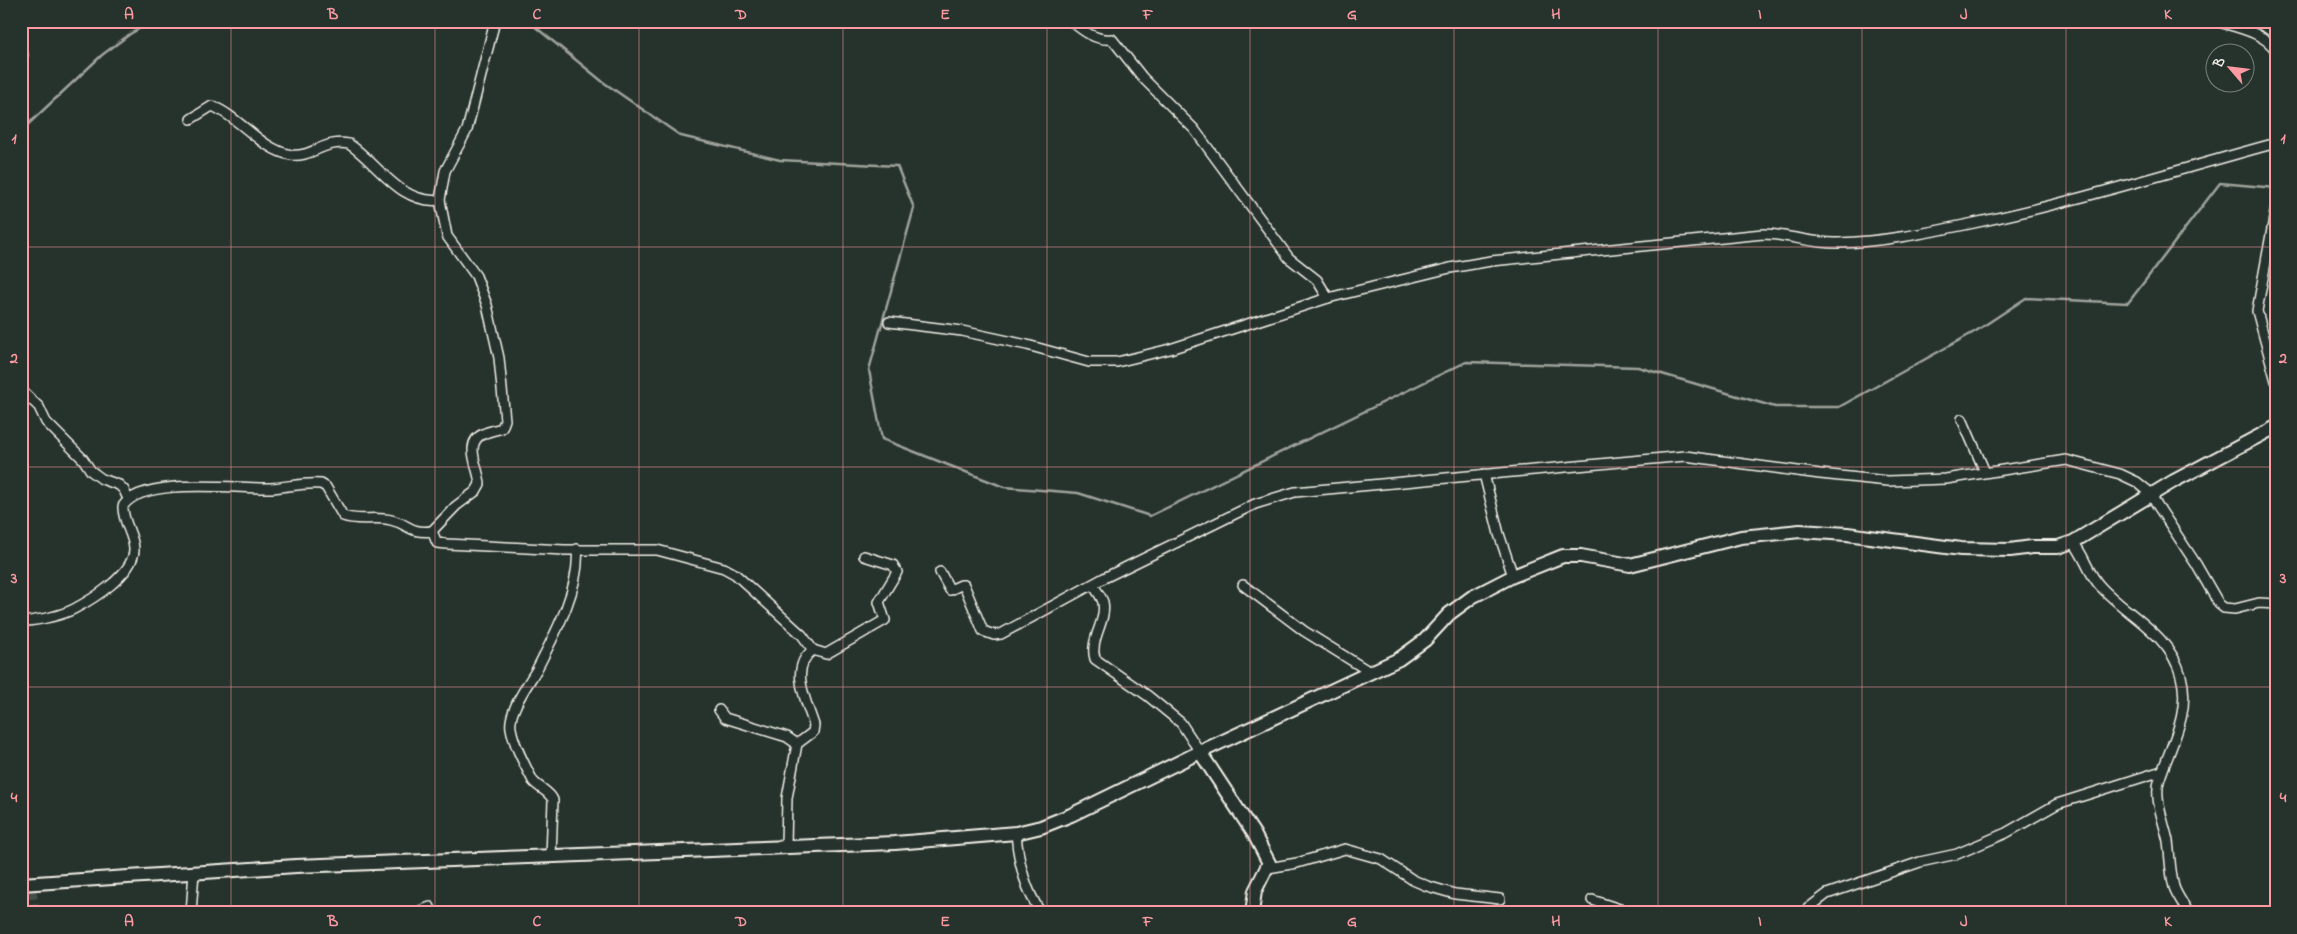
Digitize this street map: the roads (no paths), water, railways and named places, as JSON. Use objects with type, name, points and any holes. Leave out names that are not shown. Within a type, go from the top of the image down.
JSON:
[{"type":"street","points":[[21,622],[48,618],[73,610],[112,584],[132,560],[134,550],[122,511],[128,499],[153,490],[237,486],[270,488],[315,483],[326,487],[343,516],[358,520],[394,520],[415,531],[432,531],[456,506],[478,488],[480,479],[472,450],[474,441],[484,433],[502,428],[505,420],[499,358],[487,305],[476,276],[447,236],[440,200],[441,186],[448,165],[468,130],[495,21]]},
{"type":"street","points":[[1071,21],[1080,29],[1099,38],[1112,39],[1143,78],[1177,110],[1199,135],[1289,258],[1315,277],[1328,298]]},
{"type":"street","points":[[2216,21],[2248,31],[2264,39],[2276,51]]},
{"type":"street","points":[[191,119],[212,106],[268,144],[289,154],[303,155],[313,149],[338,142],[349,144],[411,196],[427,202],[440,200]]},
{"type":"street","points":[[889,322],[962,331],[1027,345],[1089,362],[1117,362],[1170,349],[1328,298],[1450,268],[1520,258],[1763,234],[1778,234],[1811,242],[1834,244],[1922,234],[2050,207],[2276,143]]},
{"type":"street","points":[[2276,207],[2257,311],[2276,381]]},
{"type":"street","points":[[21,390],[39,407],[46,422],[83,458],[91,471],[102,479],[119,485],[124,490],[128,499]]},
{"type":"street","points":[[1962,420],[1984,472]]},
{"type":"street","points":[[28,886],[194,872],[296,866],[895,843],[1016,833],[1041,827],[1071,815],[1404,656],[1425,640],[1462,604],[1513,576],[1571,555],[1630,565],[1741,537],[1810,531],[1961,549],[1992,550],[2058,547],[2074,542],[2151,494],[2276,427]]},
{"type":"street","points":[[940,572],[950,590],[964,585],[983,631],[994,635],[1001,634],[1093,584],[1255,504],[1278,496],[1320,488],[1686,456],[1888,481],[1946,479],[2066,460],[2120,474],[2137,482],[2151,494],[2219,604],[2224,608],[2235,609],[2259,603],[2276,604]]},
{"type":"street","points":[[1484,474],[1499,534],[1513,576]]},
{"type":"street","points":[[432,531],[435,540],[441,544],[577,550],[658,550],[724,568],[747,584],[802,635],[813,650],[826,654],[885,620],[879,602],[897,572],[893,565],[864,556]]},
{"type":"street","points":[[2074,542],[2079,549],[2089,574],[2101,588],[2157,634],[2167,646],[2182,677],[2184,698],[2180,725],[2159,778],[2158,794],[2168,841],[2174,887],[2189,913]]},
{"type":"street","points":[[551,857],[553,800],[551,794],[538,787],[533,781],[510,727],[516,706],[537,669],[571,593],[578,558],[577,550]]},
{"type":"street","points":[[1093,584],[1103,602],[1100,625],[1094,642],[1095,659],[1148,696],[1181,723],[1264,851],[1269,863],[1255,891],[1252,913]]},
{"type":"street","points":[[1244,585],[1304,631],[1370,672]]},
{"type":"street","points":[[786,846],[787,798],[797,744],[809,736],[814,728],[800,681],[800,670],[813,650]]},
{"type":"street","points":[[719,710],[725,718],[787,737],[797,744]]},
{"type":"street","points":[[1802,913],[1827,894],[1920,862],[1957,854],[2006,833],[2057,804],[2162,771]]},
{"type":"street","points":[[1016,833],[1017,850],[1028,890],[1041,913]]},
{"type":"street","points":[[1268,868],[1297,863],[1345,849],[1387,862],[1413,880],[1427,886],[1455,894],[1500,899]]},
{"type":"street","points":[[191,913],[194,872]]},
{"type":"street","points":[[1592,900],[1632,913]]},
{"type":"street","points":[[415,913],[430,907]]},
{"type":"waterway","points":[[21,131],[102,55],[130,34],[153,21]]},
{"type":"waterway","points":[[528,21],[603,82],[681,136],[780,160],[897,166],[914,208],[869,370],[882,439],[1004,487],[1078,493],[1150,516],[1466,362],[1638,367],[1775,407],[1839,407],[1976,331],[2026,298],[2128,303],[2220,183],[2276,188]]},
{"type":"tunnel","points":[[32,890],[35,913]]}]
